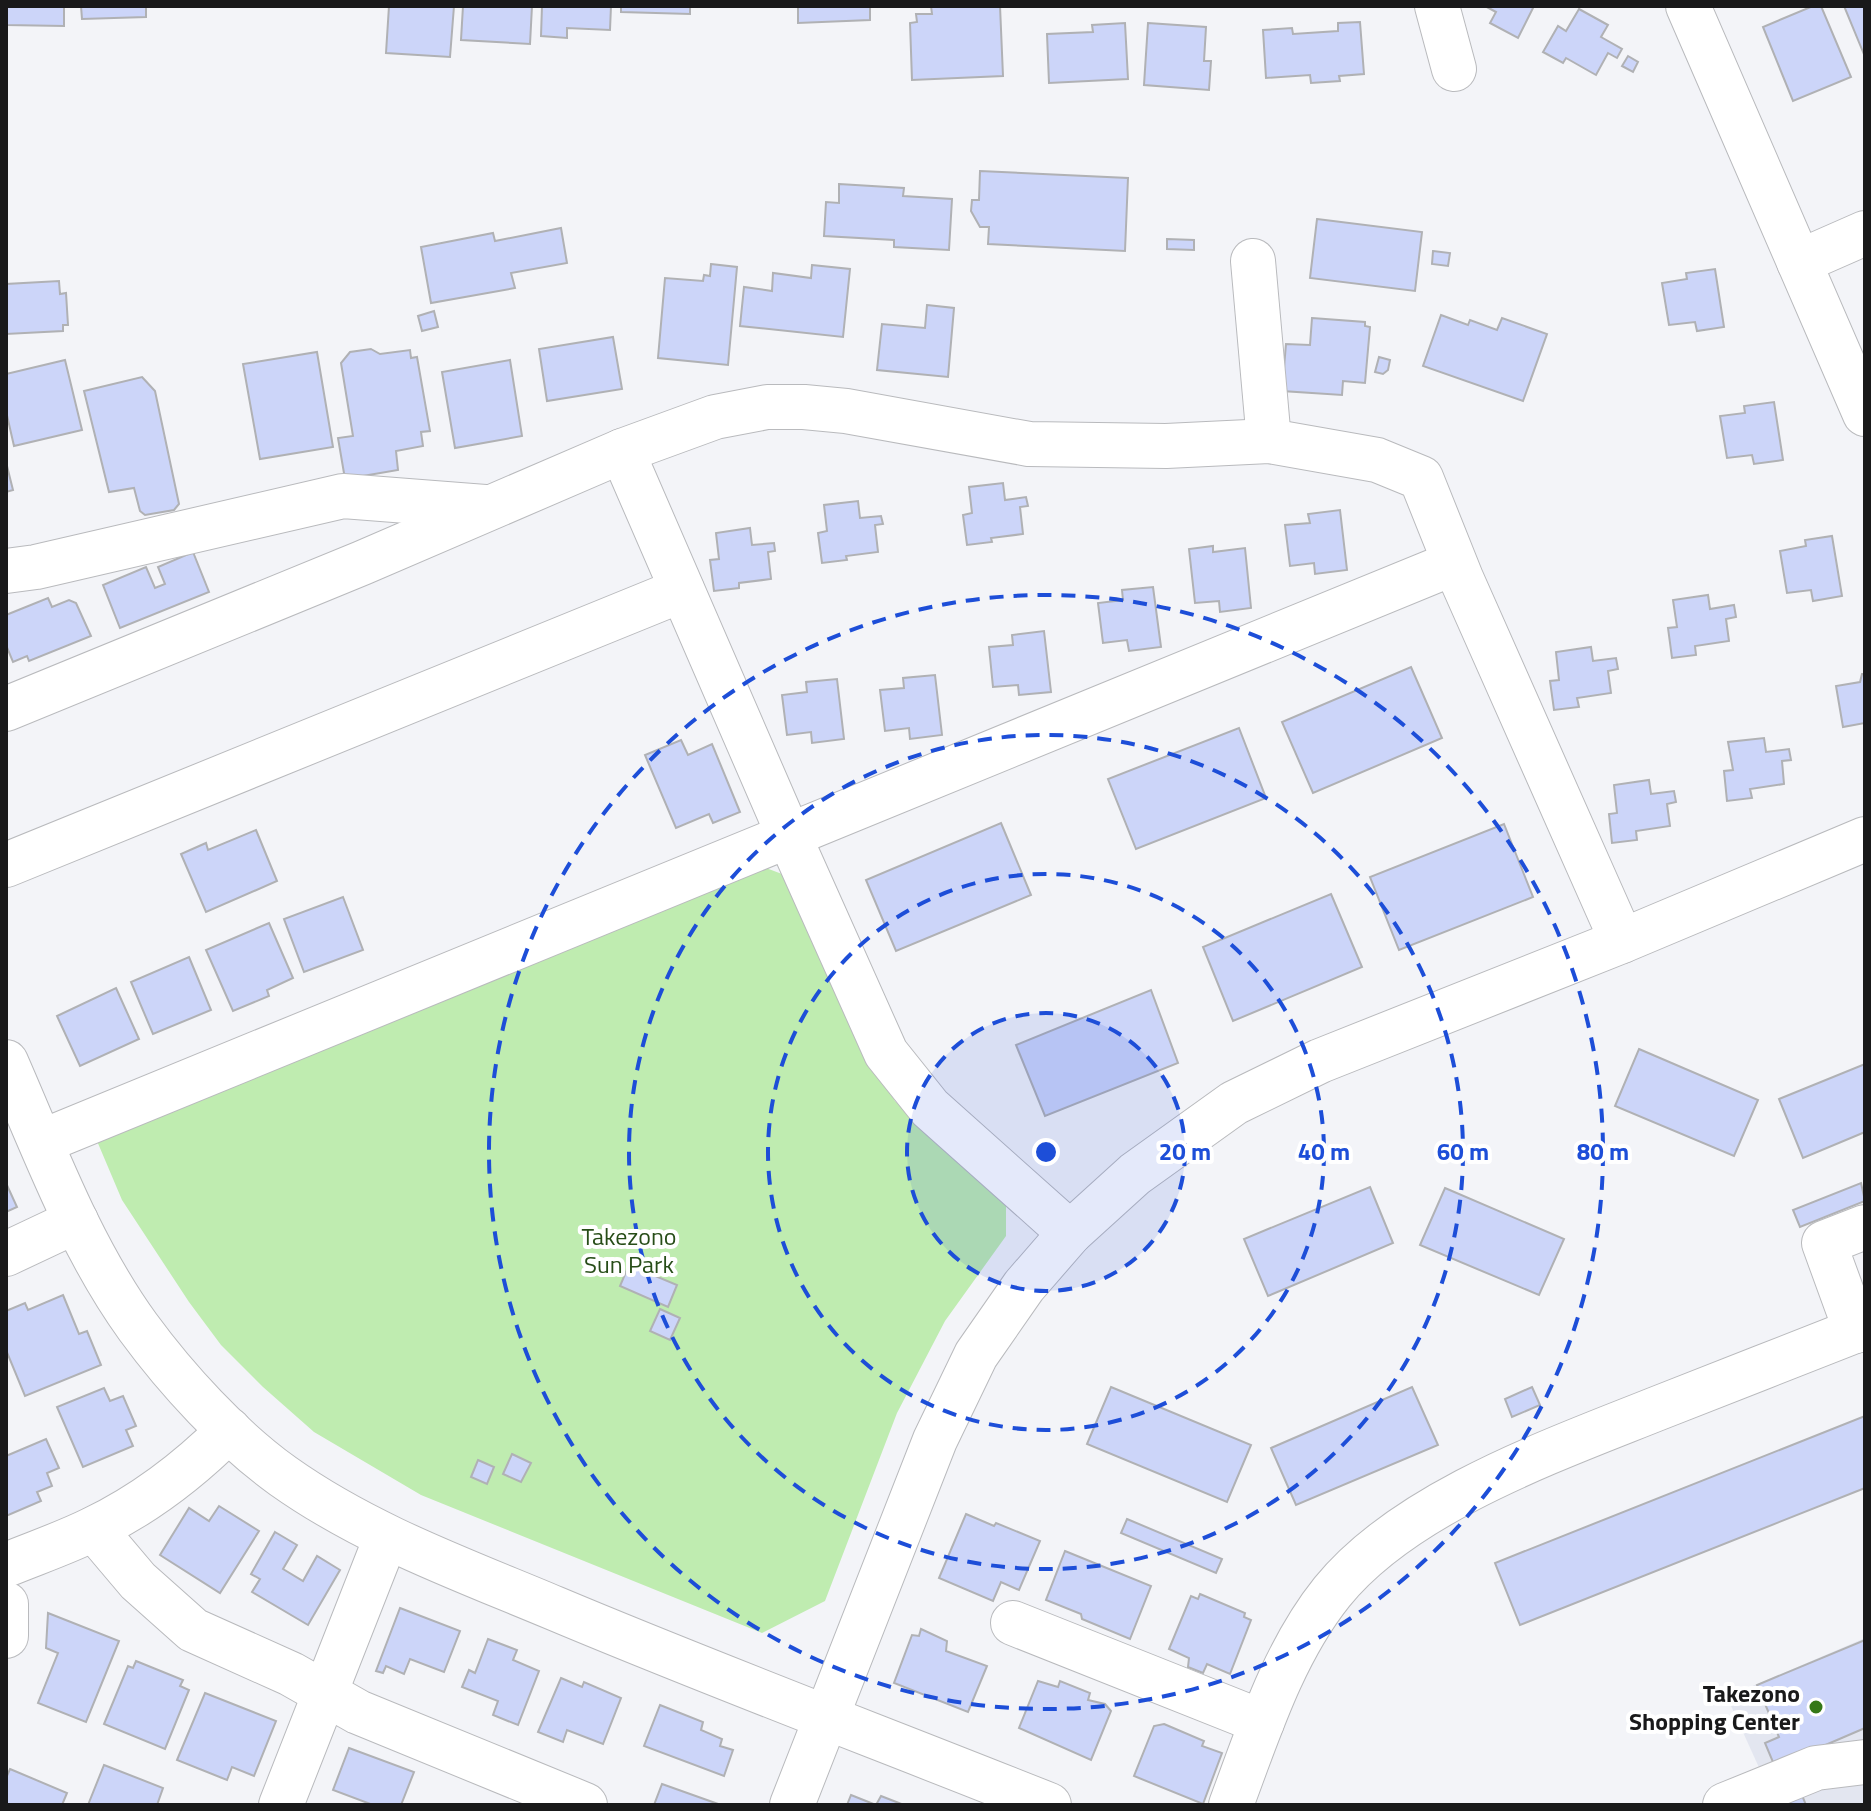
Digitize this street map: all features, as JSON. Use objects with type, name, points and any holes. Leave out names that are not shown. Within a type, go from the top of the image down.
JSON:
[{"type":"street","points":[[1437,6],[1454,69]]},
{"type":"street","points":[[1694,8],[1799,262],[1862,399]]},
{"type":"street","points":[[1799,262],[1865,233]]},
{"type":"street","points":[[1253,261],[1269,441]]},
{"type":"street","points":[[6,709],[362,563],[622,451],[715,417],[767,407],[804,407],[846,411],[1029,444],[1166,446],[1269,441],[1377,460],[1421,478],[1454,563],[1622,941]]},
{"type":"street","points":[[622,451],[886,1053],[930,1108],[1070,1233]]},
{"type":"street","points":[[6,571],[36,567],[343,496],[491,507]]},
{"type":"street","points":[[41,1142],[1454,563]]},
{"type":"street","points":[[6,865],[682,590]]},
{"type":"street","points":[[792,1805],[935,1440],[976,1355],[1024,1286],[1070,1233],[1135,1174],[1234,1103],[1320,1061],[1622,941],[1865,839]]},
{"type":"street","points":[[6,1062],[76,1221],[106,1277],[138,1326],[178,1376],[229,1430],[279,1474],[331,1508],[386,1538],[678,1660],[1049,1805]]},
{"type":"street","points":[[6,1254],[76,1221]]},
{"type":"street","points":[[1231,1805],[1262,1722],[1309,1626],[1331,1593],[1352,1570],[1408,1524],[1475,1487],[1587,1437],[1861,1329],[1824,1243],[1865,1227]]},
{"type":"street","points":[[6,1565],[94,1529],[175,1477],[204,1455],[229,1430]]},
{"type":"street","points":[[94,1529],[138,1581],[193,1630],[326,1693],[358,1712],[585,1805]]},
{"type":"street","points":[[281,1805],[386,1538]]},
{"type":"street","points":[[6,1604],[6,1636]]},
{"type":"street","points":[[1013,1623],[1262,1722]]},
{"type":"street","points":[[1725,1805],[1816,1768],[1865,1762]]},
{"type":"shaded area","points":[[1865,1638],[1865,1805],[1776,1805],[1727,1697]]},
{"type":"green space","name":"Takezono Sun Park","points":[[761,866],[782,874],[863,1049],[895,1101],[1006,1204],[1006,1236],[945,1321],[897,1413],[825,1601],[762,1633],[421,1495],[314,1432],[221,1345],[122,1200],[97,1141]]},
{"type":"building","points":[[6,6],[64,6],[64,26],[6,25]]},
{"type":"building","points":[[81,6],[146,6],[146,17],[82,19]]},
{"type":"building","points":[[389,6],[454,6],[450,57],[386,53]]},
{"type":"building","points":[[463,6],[532,6],[530,44],[461,40]]},
{"type":"building","points":[[542,6],[611,6],[610,30],[567,28],[567,38],[541,36]]},
{"type":"building","points":[[621,6],[690,6],[690,14],[621,12]]},
{"type":"building","points":[[798,6],[870,6],[870,20],[798,23]]},
{"type":"building","points":[[931,6],[1000,6],[1003,76],[912,80],[910,23],[917,22],[916,14],[932,14]]},
{"type":"building","points":[[1485,6],[1534,6],[1518,38],[1490,23],[1496,12]]},
{"type":"building","points":[[1813,6],[1821,6],[1851,77],[1793,101],[1763,27]]},
{"type":"building","points":[[1844,6],[1865,6],[1865,57],[1863,52]]},
{"type":"building","points":[[1579,9],[1608,25],[1601,37],[1622,49],[1617,58],[1608,53],[1596,75],[1566,58],[1563,63],[1543,52],[1558,26],[1566,31]]},
{"type":"building","points":[[1360,22],[1364,74],[1339,76],[1340,81],[1311,83],[1310,75],[1266,78],[1263,30],[1292,28],[1293,34],[1338,31],[1338,23]]},
{"type":"building","points":[[1125,23],[1128,79],[1049,83],[1047,34],[1093,32],[1092,25]]},
{"type":"building","points":[[1148,23],[1206,27],[1204,61],[1211,61],[1209,90],[1144,85]]},
{"type":"building","points":[[1628,56],[1638,62],[1633,72],[1622,66]]},
{"type":"building","points":[[980,171],[1128,178],[1125,251],[988,244],[989,227],[980,227],[971,211],[972,200],[979,200]]},
{"type":"building","points":[[839,184],[904,188],[903,196],[952,199],[949,250],[894,247],[894,240],[824,236],[826,202],[839,203]]},
{"type":"building","points":[[1317,219],[1422,232],[1415,291],[1310,278]]},
{"type":"building","points":[[561,228],[567,263],[511,273],[515,288],[431,303],[421,247],[493,233],[495,241]]},
{"type":"building","points":[[1167,239],[1194,240],[1194,250],[1167,249]]},
{"type":"building","points":[[1433,251],[1450,253],[1448,266],[1432,264]]},
{"type":"building","points":[[711,264],[737,267],[728,365],[658,358],[665,278],[703,281],[704,275],[710,276]]},
{"type":"building","points":[[812,265],[850,269],[843,337],[740,326],[744,287],[772,291],[773,273],[811,278]]},
{"type":"building","points":[[1715,269],[1724,327],[1697,331],[1695,322],[1669,325],[1662,283],[1687,279],[1686,273]]},
{"type":"building","points":[[59,281],[60,294],[66,293],[68,325],[63,325],[63,331],[6,334],[6,284]]},
{"type":"building","points":[[927,305],[954,308],[948,377],[877,370],[882,324],[925,328]]},
{"type":"building","points":[[434,311],[438,327],[422,331],[418,316]]},
{"type":"building","points":[[1441,315],[1468,325],[1470,320],[1497,330],[1502,318],[1547,334],[1523,401],[1423,366]]},
{"type":"building","points":[[1312,318],[1365,322],[1365,326],[1370,327],[1365,383],[1343,381],[1342,395],[1282,391],[1286,344],[1310,345]]},
{"type":"building","points":[[613,337],[622,389],[547,401],[539,349]]},
{"type":"building","points":[[371,349],[380,354],[410,350],[411,358],[417,357],[430,431],[421,432],[423,446],[396,451],[398,470],[345,479],[338,438],[353,436],[341,363],[350,352]]},
{"type":"building","points":[[317,352],[333,447],[260,459],[243,364]]},
{"type":"building","points":[[1379,357],[1390,360],[1388,370],[1383,374],[1375,372]]},
{"type":"building","points":[[65,360],[82,430],[14,446],[6,411],[6,374]]},
{"type":"building","points":[[510,360],[522,436],[455,448],[442,372]]},
{"type":"building","points":[[142,377],[155,391],[179,504],[174,510],[145,515],[140,511],[134,488],[109,492],[84,391]]},
{"type":"building","points":[[1774,402],[1783,460],[1754,464],[1752,455],[1727,458],[1720,416],[1745,413],[1744,406]]},
{"type":"building","points":[[6,462],[13,490],[6,492]]},
{"type":"building","points":[[1003,483],[1005,500],[1026,497],[1028,506],[1020,507],[1023,534],[967,545],[963,515],[972,513],[969,487]]},
{"type":"building","points":[[858,501],[860,518],[881,516],[883,524],[875,525],[878,552],[822,563],[818,533],[827,531],[824,505]]},
{"type":"building","points":[[1340,510],[1347,570],[1315,574],[1314,563],[1290,566],[1285,525],[1310,523],[1308,514]]},
{"type":"building","points":[[750,528],[752,545],[774,543],[775,551],[768,552],[771,579],[739,583],[739,588],[714,591],[710,560],[719,559],[716,533]]},
{"type":"building","points":[[1832,536],[1842,596],[1813,601],[1811,590],[1787,593],[1780,551],[1806,546],[1805,540]]},
{"type":"building","points":[[1213,546],[1213,552],[1245,548],[1251,608],[1220,612],[1219,601],[1195,603],[1189,549]]},
{"type":"building","points":[[193,552],[209,592],[120,628],[103,585],[146,567],[155,588],[165,584],[158,567]]},
{"type":"building","points":[[1153,587],[1161,647],[1129,651],[1127,640],[1103,643],[1098,603],[1123,600],[1122,590]]},
{"type":"building","points":[[1708,595],[1710,609],[1734,605],[1736,617],[1726,619],[1729,641],[1695,646],[1696,655],[1672,658],[1668,628],[1677,627],[1673,600]]},
{"type":"building","points":[[48,598],[52,607],[69,600],[76,603],[91,636],[29,661],[27,656],[13,662],[6,645],[6,615]]},
{"type":"building","points":[[1044,631],[1051,692],[1019,695],[1018,685],[993,687],[989,647],[1013,645],[1012,635]]},
{"type":"building","points":[[1591,647],[1593,661],[1616,658],[1618,669],[1608,671],[1611,693],[1577,698],[1579,707],[1554,710],[1550,681],[1559,680],[1556,652]]},
{"type":"building","points":[[1411,667],[1442,738],[1313,793],[1282,722]]},
{"type":"building","points":[[1862,674],[1865,674],[1865,723],[1843,727],[1836,686],[1860,682]]},
{"type":"building","points":[[935,675],[942,735],[910,739],[909,728],[885,731],[880,690],[904,688],[903,678]]},
{"type":"building","points":[[837,679],[844,739],[812,743],[811,732],[787,735],[782,695],[807,692],[806,682]]},
{"type":"building","points":[[1239,728],[1266,798],[1136,849],[1108,779]]},
{"type":"building","points":[[1764,738],[1766,752],[1789,749],[1791,760],[1782,761],[1784,784],[1750,789],[1752,798],[1727,801],[1724,771],[1733,770],[1728,742]]},
{"type":"building","points":[[681,740],[688,755],[712,744],[740,812],[713,823],[709,814],[676,828],[645,755]]},
{"type":"building","points":[[1649,780],[1651,794],[1674,791],[1676,802],[1667,804],[1670,826],[1636,831],[1637,840],[1612,843],[1609,814],[1617,813],[1614,785]]},
{"type":"building","points":[[1001,823],[1031,895],[896,951],[866,880]]},
{"type":"building","points":[[1504,824],[1533,897],[1399,950],[1370,877]]},
{"type":"building","points":[[256,830],[277,881],[206,912],[181,854],[206,843],[208,850]]},
{"type":"building","points":[[1331,894],[1362,967],[1233,1021],[1203,947]]},
{"type":"building","points":[[343,897],[363,950],[304,972],[284,919]]},
{"type":"building","points":[[269,923],[293,978],[267,990],[269,996],[233,1011],[206,950]]},
{"type":"building","points":[[189,957],[211,1010],[153,1034],[131,982]]},
{"type":"building","points":[[116,988],[139,1039],[80,1066],[57,1016]]},
{"type":"building","points":[[1151,990],[1178,1063],[1045,1116],[1016,1045]]},
{"type":"building","points":[[1639,1049],[1758,1100],[1734,1156],[1615,1106]]},
{"type":"building","points":[[1865,1064],[1865,1132],[1803,1158],[1779,1099]]},
{"type":"building","points":[[6,1183],[17,1207],[6,1212]]},
{"type":"building","points":[[1861,1183],[1865,1201],[1800,1227],[1793,1210]]},
{"type":"building","points":[[1370,1187],[1393,1243],[1268,1296],[1244,1239]]},
{"type":"building","points":[[1445,1188],[1564,1239],[1539,1295],[1420,1245]]},
{"type":"building","points":[[629,1265],[677,1285],[668,1307],[620,1286]]},
{"type":"building","points":[[63,1295],[79,1334],[87,1331],[101,1365],[25,1396],[6,1350],[6,1311],[25,1303],[28,1310]]},
{"type":"building","points":[[660,1309],[680,1318],[670,1340],[650,1331]]},
{"type":"building","points":[[1111,1387],[1251,1445],[1227,1502],[1087,1444]]},
{"type":"building","points":[[1412,1387],[1438,1445],[1296,1505],[1271,1448]]},
{"type":"building","points":[[1532,1387],[1540,1405],[1512,1417],[1505,1399]]},
{"type":"building","points":[[104,1388],[110,1401],[123,1396],[136,1426],[126,1430],[133,1446],[83,1467],[57,1407]]},
{"type":"building","points":[[1865,1416],[1865,1488],[1520,1625],[1495,1563]]},
{"type":"building","points":[[46,1439],[59,1468],[47,1473],[52,1486],[37,1492],[41,1501],[6,1516],[6,1456]]},
{"type":"building","points":[[512,1454],[531,1463],[521,1482],[503,1474]]},
{"type":"building","points":[[478,1460],[494,1467],[487,1484],[471,1477]]},
{"type":"building","points":[[219,1506],[259,1531],[220,1593],[160,1555],[189,1508],[209,1521]]},
{"type":"building","points":[[966,1514],[1040,1541],[1019,1590],[1001,1582],[993,1601],[939,1578]]},
{"type":"building","points":[[1127,1519],[1222,1559],[1216,1573],[1121,1533]]},
{"type":"building","points":[[275,1532],[297,1545],[283,1569],[303,1581],[317,1556],[340,1570],[308,1625],[252,1592],[260,1579],[251,1574]]},
{"type":"building","points":[[1065,1551],[1151,1586],[1130,1639],[1046,1600]]},
{"type":"building","points":[[1200,1594],[1245,1613],[1244,1617],[1251,1620],[1230,1674],[1207,1664],[1203,1673],[1188,1667],[1189,1658],[1169,1649],[1191,1596],[1198,1599]]},
{"type":"building","points":[[400,1608],[460,1631],[444,1672],[410,1659],[404,1674],[386,1666],[383,1673],[376,1671]]},
{"type":"building","points":[[48,1613],[119,1641],[86,1722],[38,1703],[58,1653],[46,1648]]},
{"type":"building","points":[[921,1629],[947,1641],[946,1651],[987,1666],[968,1712],[894,1683],[912,1635],[919,1636]]},
{"type":"building","points":[[488,1639],[517,1650],[513,1660],[539,1671],[518,1725],[493,1715],[498,1701],[462,1687],[469,1670],[475,1673]]},
{"type":"building","name":"Takezono Shopping Center","points":[[1865,1640],[1865,1728],[1788,1761],[1806,1805],[1791,1805],[1765,1743],[1779,1737],[1757,1685]]},
{"type":"building","points":[[136,1661],[183,1680],[180,1686],[189,1690],[165,1749],[104,1724],[128,1666],[133,1668]]},
{"type":"building","points":[[561,1678],[582,1687],[584,1682],[621,1698],[603,1744],[567,1730],[563,1742],[538,1732]]},
{"type":"building","points":[[1038,1681],[1058,1687],[1060,1681],[1090,1693],[1088,1700],[1105,1704],[1111,1711],[1091,1760],[1019,1728]]},
{"type":"building","points":[[205,1693],[276,1721],[254,1776],[232,1767],[227,1780],[177,1760]]},
{"type":"building","points":[[660,1705],[703,1722],[701,1730],[722,1739],[720,1746],[733,1750],[724,1776],[644,1746]]},
{"type":"building","points":[[1164,1724],[1204,1741],[1202,1746],[1222,1753],[1203,1804],[1134,1776],[1154,1726]]},
{"type":"building","points":[[349,1748],[414,1772],[401,1805],[373,1805],[333,1790]]},
{"type":"building","points":[[104,1765],[163,1788],[157,1805],[88,1805]]},
{"type":"building","points":[[10,1769],[67,1793],[62,1805],[6,1805],[6,1778]]},
{"type":"building","points":[[662,1784],[721,1805],[654,1805]]},
{"type":"building","points":[[851,1795],[876,1805],[847,1805]]},
{"type":"building","points":[[881,1796],[904,1805],[876,1805]]},
{"type":"place","name":"Takezono Shopping Center","points":[[1816,1707]]}]
